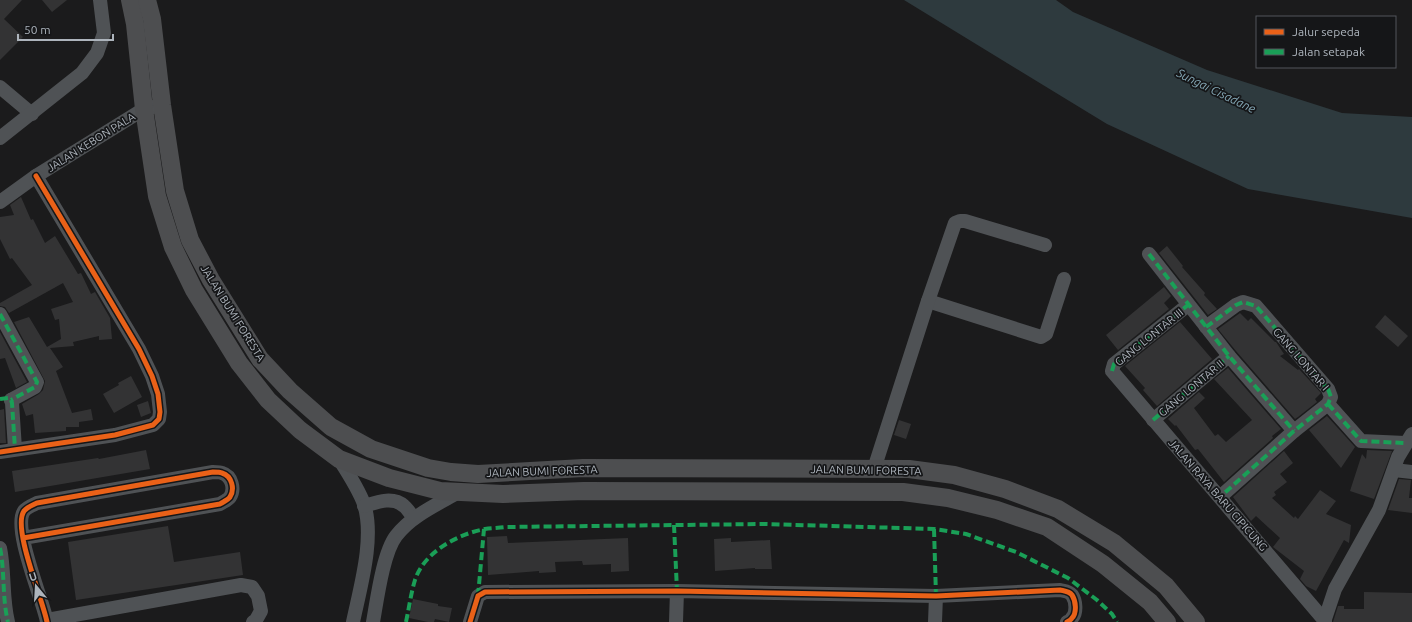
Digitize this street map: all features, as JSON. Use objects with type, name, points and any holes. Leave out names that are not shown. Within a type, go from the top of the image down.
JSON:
[{"type":"main road","name":"JALAN BUMI FORESTA","points":[[130,0],[135,24],[144,109],[157,196],[173,247],[194,290],[239,363],[268,400],[300,430],[339,459],[389,478],[440,491],[503,494],[584,491],[903,492],[948,498],[997,510],[1047,527],[1103,564],[1150,602],[1167,622]]},
{"type":"main road","name":"JALAN BUMI FORESTA","points":[[147,0],[152,19],[162,105],[175,192],[190,240],[211,280],[260,359],[290,391],[331,427],[372,449],[428,468],[451,472],[478,474],[583,468],[909,469],[954,475],[1005,489],[1058,509],[1114,543],[1166,586],[1196,622]]},
{"type":"main road","points":[[194,290],[211,280]]},
{"type":"main road","points":[[583,468],[584,491]]},
{"type":"street","points":[[0,138],[32,114],[82,72],[97,53],[104,33],[100,0]]},
{"type":"street","points":[[0,87],[32,114]]},
{"type":"street","name":"JALAN KEBON PALA","points":[[0,202],[36,176],[144,109],[162,105]]},
{"type":"street","points":[[0,452],[115,435],[153,424],[159,419],[160,412],[156,388],[152,376],[139,349],[36,176]]},
{"type":"street","points":[[874,469],[928,300],[955,223],[965,221],[1045,245]]},
{"type":"street","points":[[1150,254],[1229,356],[1294,431]]},
{"type":"street","points":[[928,300],[1041,337],[1046,334],[1064,279]]},
{"type":"street","name":"GANG LONTAR I","points":[[1206,327],[1236,305],[1243,302],[1256,306],[1328,389],[1331,397],[1328,404],[1294,431],[1220,497]]},
{"type":"street","name":"GANG LONTAR III","points":[[1112,371],[1114,364],[1188,305]]},
{"type":"street","points":[[0,314],[37,382],[35,387],[5,399]]},
{"type":"street","name":"GANG LONTAR II","points":[[1153,420],[1229,356]]},
{"type":"street","name":"JALAN RAYA BARU CIPICUNG","points":[[1112,371],[1324,621]]},
{"type":"street","points":[[5,399],[12,403],[15,449]]},
{"type":"street","points":[[1324,621],[1335,589],[1378,510],[1409,438],[1361,441],[1328,404]]},
{"type":"street","points":[[339,459],[359,491],[368,525],[368,545],[354,621],[369,622]]},
{"type":"street","points":[[1394,470],[1412,472]]},
{"type":"street","points":[[22,538],[220,504],[230,497],[232,491],[232,484],[227,476],[222,473],[212,472],[37,503],[24,510],[21,516],[22,538],[47,621],[241,585],[252,587],[258,596],[261,611],[256,620],[253,622]]},
{"type":"street","points":[[373,622],[388,551],[396,536],[414,518],[459,492]]},
{"type":"street","points":[[364,506],[384,500],[395,502],[404,506],[414,518]]},
{"type":"street","points":[[0,548],[3,566],[4,614]]},
{"type":"street","points":[[470,622],[478,596],[485,592],[677,591],[936,596],[1060,590],[1066,591],[1072,595],[1075,603],[1073,618],[1067,622]]},
{"type":"street","points":[[676,622],[677,591]]},
{"type":"street","points":[[935,622],[936,596]]},
{"type":"water","name":"Sungai Cisadane","points":[[904,0],[1056,0],[1073,12],[1207,70],[1342,113],[1412,117],[1412,218],[1248,189],[1107,124]]},
{"type":"building","points":[[0,0],[22,0],[4,19],[23,37],[0,60]]},
{"type":"building","points":[[42,0],[67,0],[52,12]]},
{"type":"building","points":[[21,197],[31,220],[33,219],[45,243],[55,236],[78,274],[81,273],[91,294],[95,292],[110,318],[112,339],[99,340],[99,336],[73,342],[74,346],[50,348],[63,367],[56,371],[72,413],[91,409],[93,420],[79,422],[79,427],[66,427],[66,431],[35,433],[33,414],[26,416],[22,404],[43,390],[45,381],[14,322],[29,317],[47,347],[61,339],[59,319],[55,320],[51,309],[73,302],[63,283],[9,313],[5,307],[0,306],[0,303],[32,285],[12,258],[10,259],[0,239],[0,217],[14,215],[10,205]]},
{"type":"building","points":[[1167,246],[1183,266],[1182,267],[1205,293],[1204,295],[1217,309],[1208,315],[1159,253]]},
{"type":"building","points":[[1164,287],[1171,296],[1164,303],[1169,309],[1118,350],[1106,335]]},
{"type":"building","points":[[1240,313],[1248,321],[1251,318],[1276,342],[1284,354],[1280,356],[1298,370],[1299,369],[1321,393],[1315,399],[1317,402],[1295,419],[1218,329]]},
{"type":"building","points":[[1385,315],[1408,336],[1398,347],[1375,327]]},
{"type":"building","points":[[1180,322],[1212,359],[1157,406],[1143,390],[1145,388],[1125,366]]},
{"type":"building","points":[[0,332],[27,382],[16,388],[5,358],[0,359]]},
{"type":"building","points":[[1228,368],[1281,429],[1224,482],[1198,449],[1195,450],[1176,425],[1175,426],[1168,419],[1199,392],[1205,398],[1194,408],[1215,436],[1218,434],[1226,442],[1252,420],[1214,379]]},
{"type":"building","points":[[131,376],[142,397],[114,413],[103,394]]},
{"type":"building","points":[[148,401],[151,413],[141,417],[137,405]]},
{"type":"building","points":[[4,409],[6,443],[0,443],[0,410]]},
{"type":"building","points":[[1327,416],[1355,447],[1341,468],[1309,430]]},
{"type":"building","points":[[899,420],[911,424],[906,439],[894,435]]},
{"type":"building","points":[[146,450],[150,469],[15,492],[12,471],[99,459]]},
{"type":"building","points":[[1367,450],[1392,451],[1374,499],[1350,491],[1362,454],[1366,459]]},
{"type":"building","points":[[1284,451],[1293,463],[1280,474],[1287,482],[1274,492],[1276,495],[1272,498],[1294,518],[1295,516],[1298,519],[1320,490],[1336,501],[1326,514],[1351,525],[1349,543],[1344,540],[1316,591],[1306,586],[1300,579],[1304,571],[1273,547],[1280,538],[1256,516],[1251,521],[1233,497]]},
{"type":"building","points":[[1399,479],[1411,480],[1409,498],[1412,498],[1412,513],[1388,510]]},
{"type":"building","points":[[168,526],[174,562],[240,552],[243,575],[76,600],[68,542]]},
{"type":"building","points":[[507,536],[508,543],[628,538],[629,571],[611,572],[611,564],[583,565],[582,561],[555,562],[556,572],[539,573],[539,571],[488,575],[487,537]]},
{"type":"building","points":[[731,538],[731,542],[770,540],[772,569],[755,568],[715,571],[714,539]]},
{"type":"building","points":[[1364,592],[1412,593],[1412,622],[1333,622],[1338,606],[1344,606],[1344,609],[1364,609]]},
{"type":"building","points":[[413,599],[452,608],[449,622],[435,619],[434,622],[428,622],[409,618]]},
{"type":"marked path","points":[[1149,254],[1229,356],[1294,431]]},
{"type":"marked path","points":[[1206,327],[1236,305],[1243,302],[1256,306],[1328,389],[1331,397],[1328,404],[1294,431],[1220,497]]},
{"type":"marked path","points":[[1112,371],[1114,364],[1188,305]]},
{"type":"marked path","points":[[0,314],[37,382],[35,387],[11,400]]},
{"type":"marked path","points":[[1153,420],[1229,356]]},
{"type":"marked path","points":[[0,399],[8,398],[11,400]]},
{"type":"marked path","points":[[11,400],[15,449]]},
{"type":"marked path","points":[[1328,404],[1361,441],[1405,443]]},
{"type":"marked path","points":[[406,622],[411,595],[419,570],[426,561],[443,546],[475,531],[506,527],[765,524],[934,529],[966,534],[1016,552],[1068,578],[1097,600],[1112,614],[1117,622]]},
{"type":"marked path","points":[[674,525],[677,591]]},
{"type":"marked path","points":[[478,596],[484,529]]},
{"type":"marked path","points":[[934,529],[936,596]]},
{"type":"marked path","points":[[0,548],[8,622]]},
{"type":"cycle path","points":[[0,452],[115,435],[153,425],[159,419],[160,412],[158,394],[152,376],[139,349],[36,176]]},
{"type":"cycle path","points":[[23,538],[220,504],[227,500],[232,494],[232,483],[228,477],[220,472],[213,472],[37,503],[27,508],[24,511],[21,520],[22,532],[25,548],[47,622]]},
{"type":"cycle path","points":[[470,622],[478,596],[485,592],[677,591],[936,596],[1060,590],[1066,591],[1072,595],[1074,600],[1075,613],[1074,616],[1067,622]]}]
